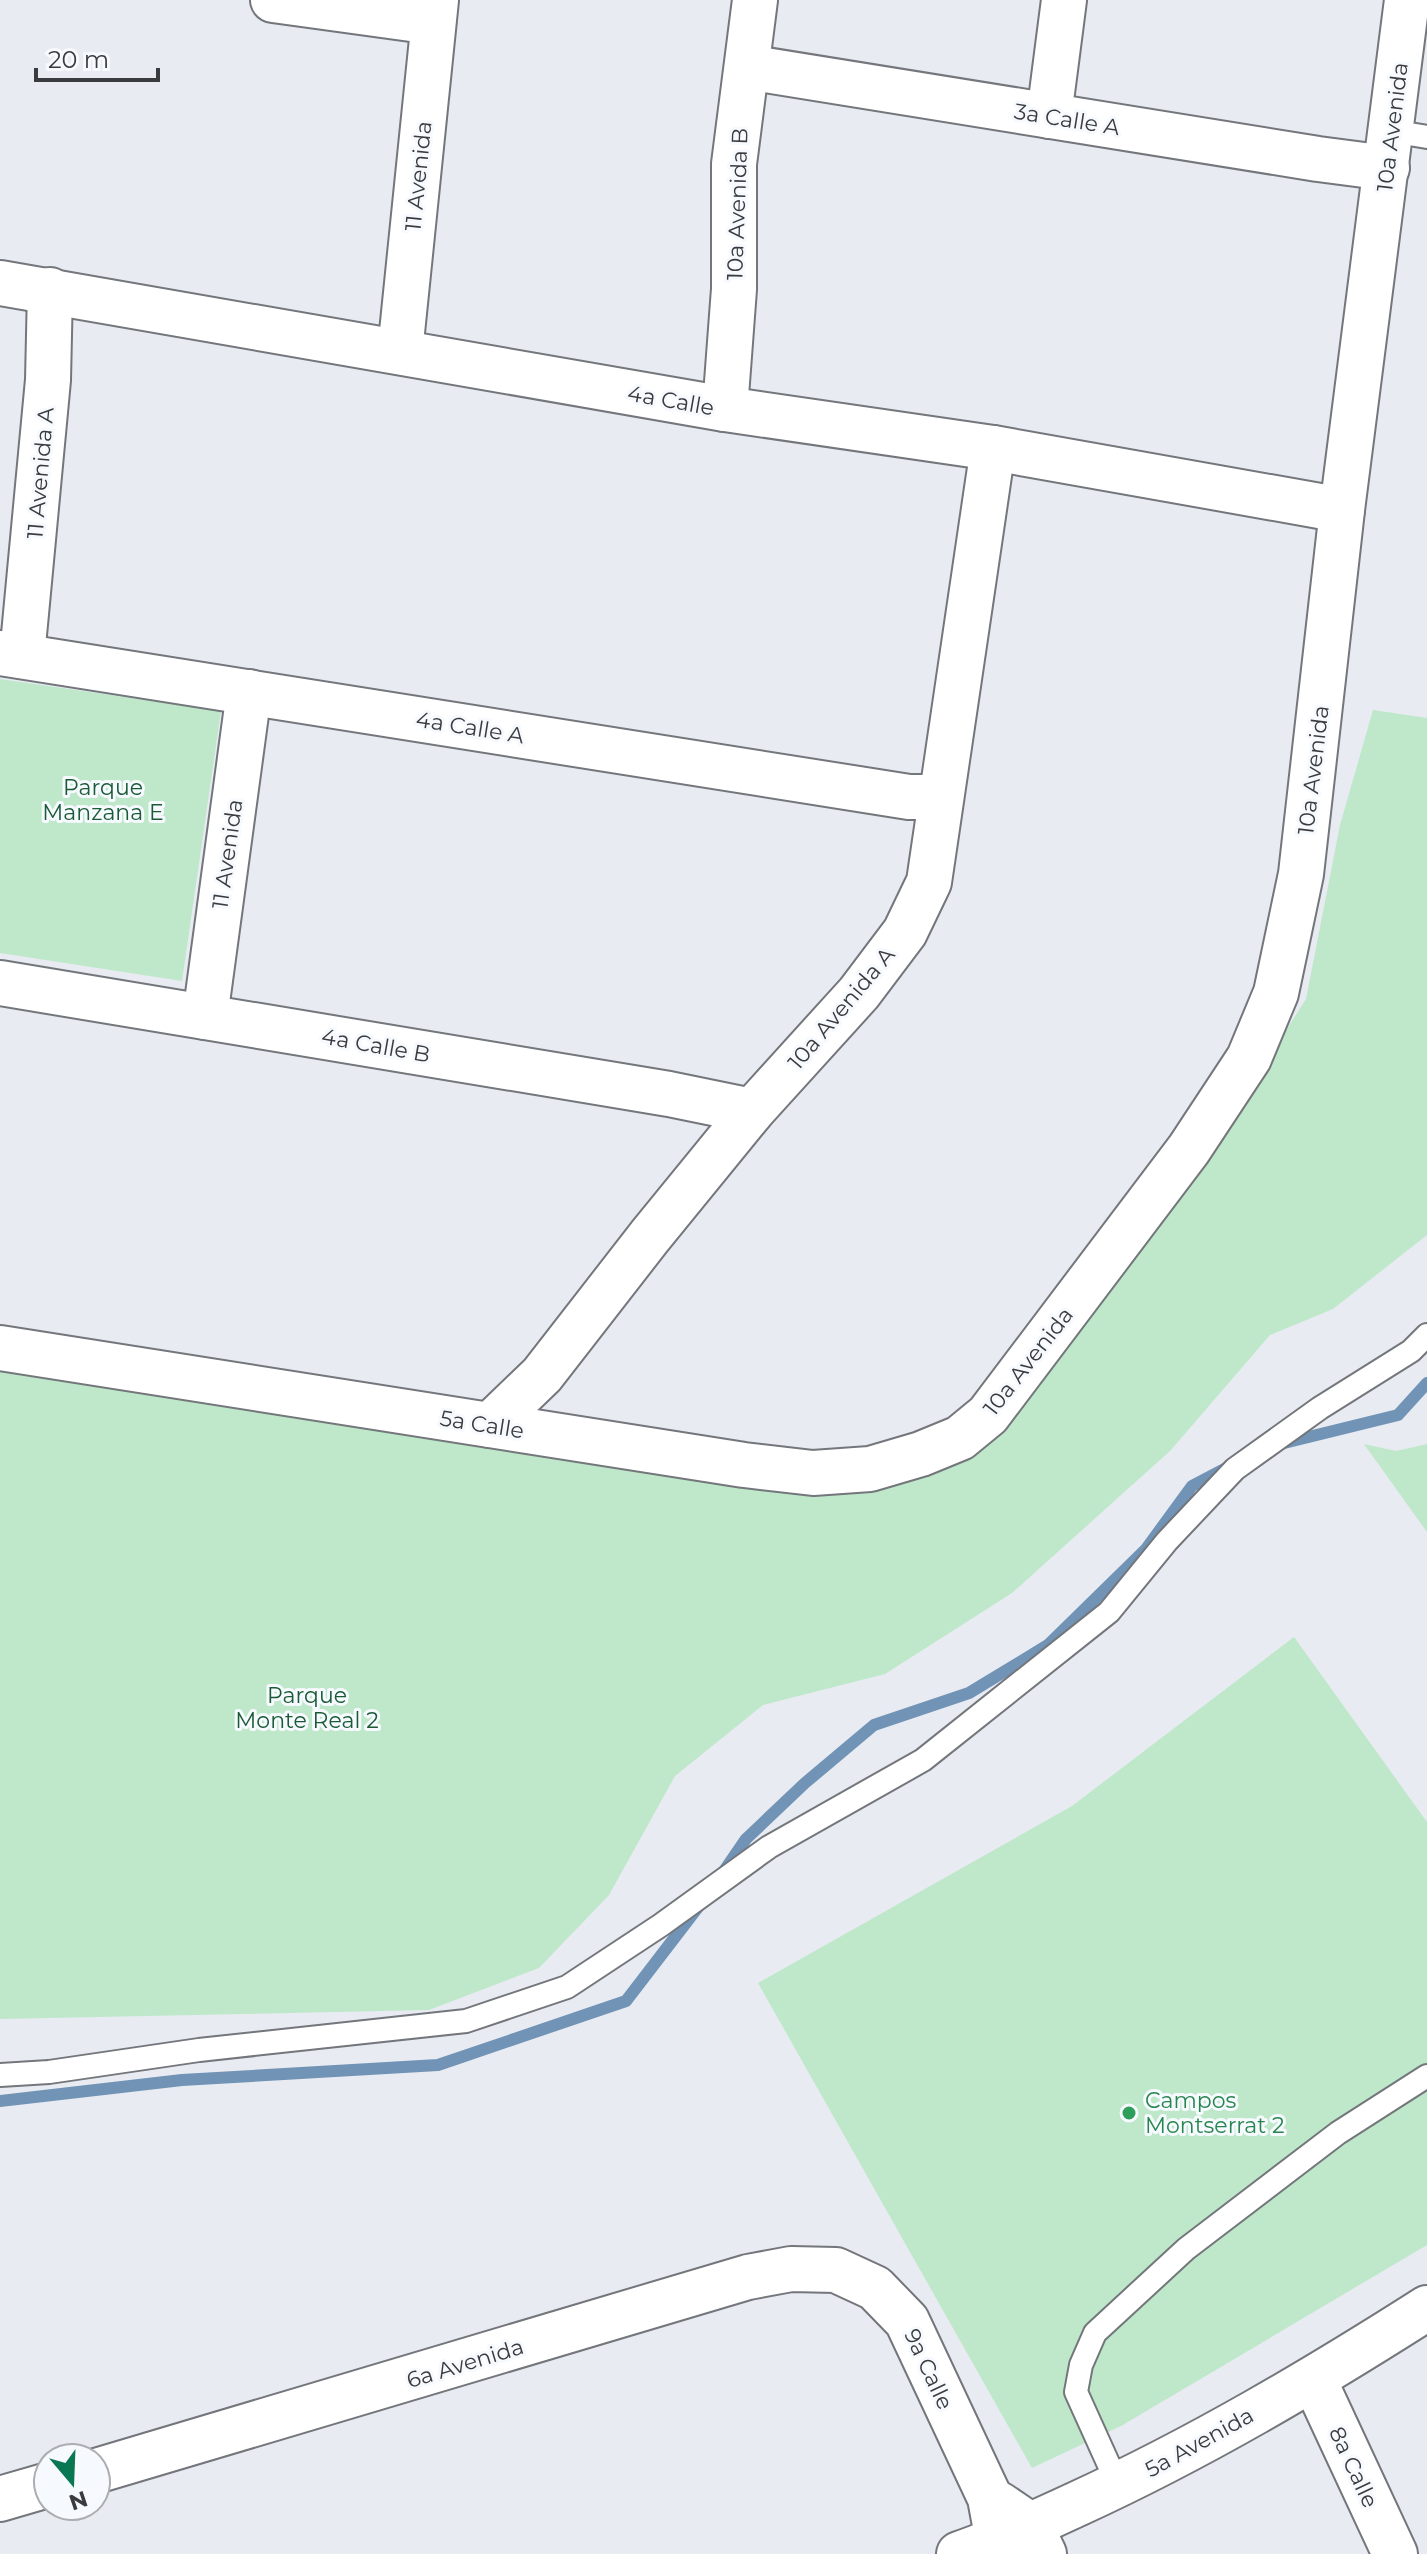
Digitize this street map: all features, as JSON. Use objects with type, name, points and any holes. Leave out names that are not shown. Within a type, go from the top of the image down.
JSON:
[{"type":"street","points":[[273,0],[435,11]]},
{"type":"street","name":"10a Avenida B","points":[[725,409],[734,289],[734,164],[755,0]]},
{"type":"street","points":[[1049,116],[1064,0]]},
{"type":"street","name":"10a Avenida","points":[[960,1438],[988,1415],[1189,1149],[1249,1058],[1276,993],[1301,874],[1342,510],[1402,145],[1407,0]]},
{"type":"street","name":"11 Avenida","points":[[400,352],[435,11]]},
{"type":"street","name":"3a Calle A","points":[[747,67],[1049,116],[1402,145]]},
{"type":"street","name":"4a Calle","points":[[0,283],[725,409],[993,448],[1342,510]]},
{"type":"street","name":"11 Avenida A","points":[[11,655],[48,380],[50,290]]},
{"type":"street","name":"10a Avenida A","points":[[490,1425],[542,1375],[752,1111],[859,993],[905,932],[929,882],[993,448]]},
{"type":"street","name":"4a Calle A","points":[[11,655],[909,797],[940,797]]},
{"type":"street","name":"11 Avenida","points":[[205,1017],[249,692]]},
{"type":"street","name":"4a Calle B","points":[[0,983],[669,1094],[752,1111]]},
{"type":"street","name":"5a Calle","points":[[0,1348],[744,1465],[813,1473],[870,1469],[921,1454],[960,1438]]},
{"type":"street","name":"6a Avenida","points":[[112,2466],[748,2277],[791,2269],[836,2270]]},
{"type":"street","name":"9a Calle","points":[[836,2270],[875,2288],[907,2321],[990,2498],[1007,2546]]},
{"type":"street","name":"5a Avenida","points":[[1007,2546],[1314,2380],[1427,2308]]},
{"type":"street","name":"8a Calle","points":[[1314,2380],[1395,2554]]},
{"type":"street","points":[[0,2499],[32,2490]]},
{"type":"lane","points":[[0,2075],[49,2072],[199,2050],[466,2021],[567,1987],[661,1925],[769,1847],[923,1760],[1109,1612],[1167,1541],[1235,1469],[1320,1408],[1411,1351],[1427,1335]]},
{"type":"lane","points":[[1118,2485],[1076,2392],[1081,2365],[1095,2333],[1186,2249],[1338,2133],[1427,2076]]},
{"type":"green space","name":"Parque Manzana E","points":[[0,679],[221,711],[182,981],[0,953]]},
{"type":"green space","name":"Parque Monte Real 2","points":[[1373,710],[1427,718],[1427,1235],[1333,1309],[1270,1335],[1170,1451],[1012,1593],[885,1674],[763,1705],[675,1776],[609,1895],[539,1968],[429,2010],[0,2019],[0,1353],[811,1479],[1001,1413],[1228,1122],[1306,999],[1340,825]]},
{"type":"green space","points":[[1364,1444],[1396,1451],[1427,1444],[1427,1532]]},
{"type":"green space","name":"Campos Montserrat 2","points":[[1294,1637],[1427,1822],[1427,2245],[1121,2426],[1032,2468],[758,1983],[1072,1806]]},
{"type":"waterway","points":[[1280,1444],[1398,1415],[1427,1383]]},
{"type":"waterway","points":[[722,1874],[746,1839],[805,1783],[874,1725],[969,1693],[1048,1645],[1146,1549],[1192,1486],[1230,1466]]},
{"type":"waterway","points":[[0,2101],[182,2080],[438,2065],[626,2001],[702,1902]]},
{"type":"place","name":"Campos Montserrat 2","points":[[1129,2113]]}]
